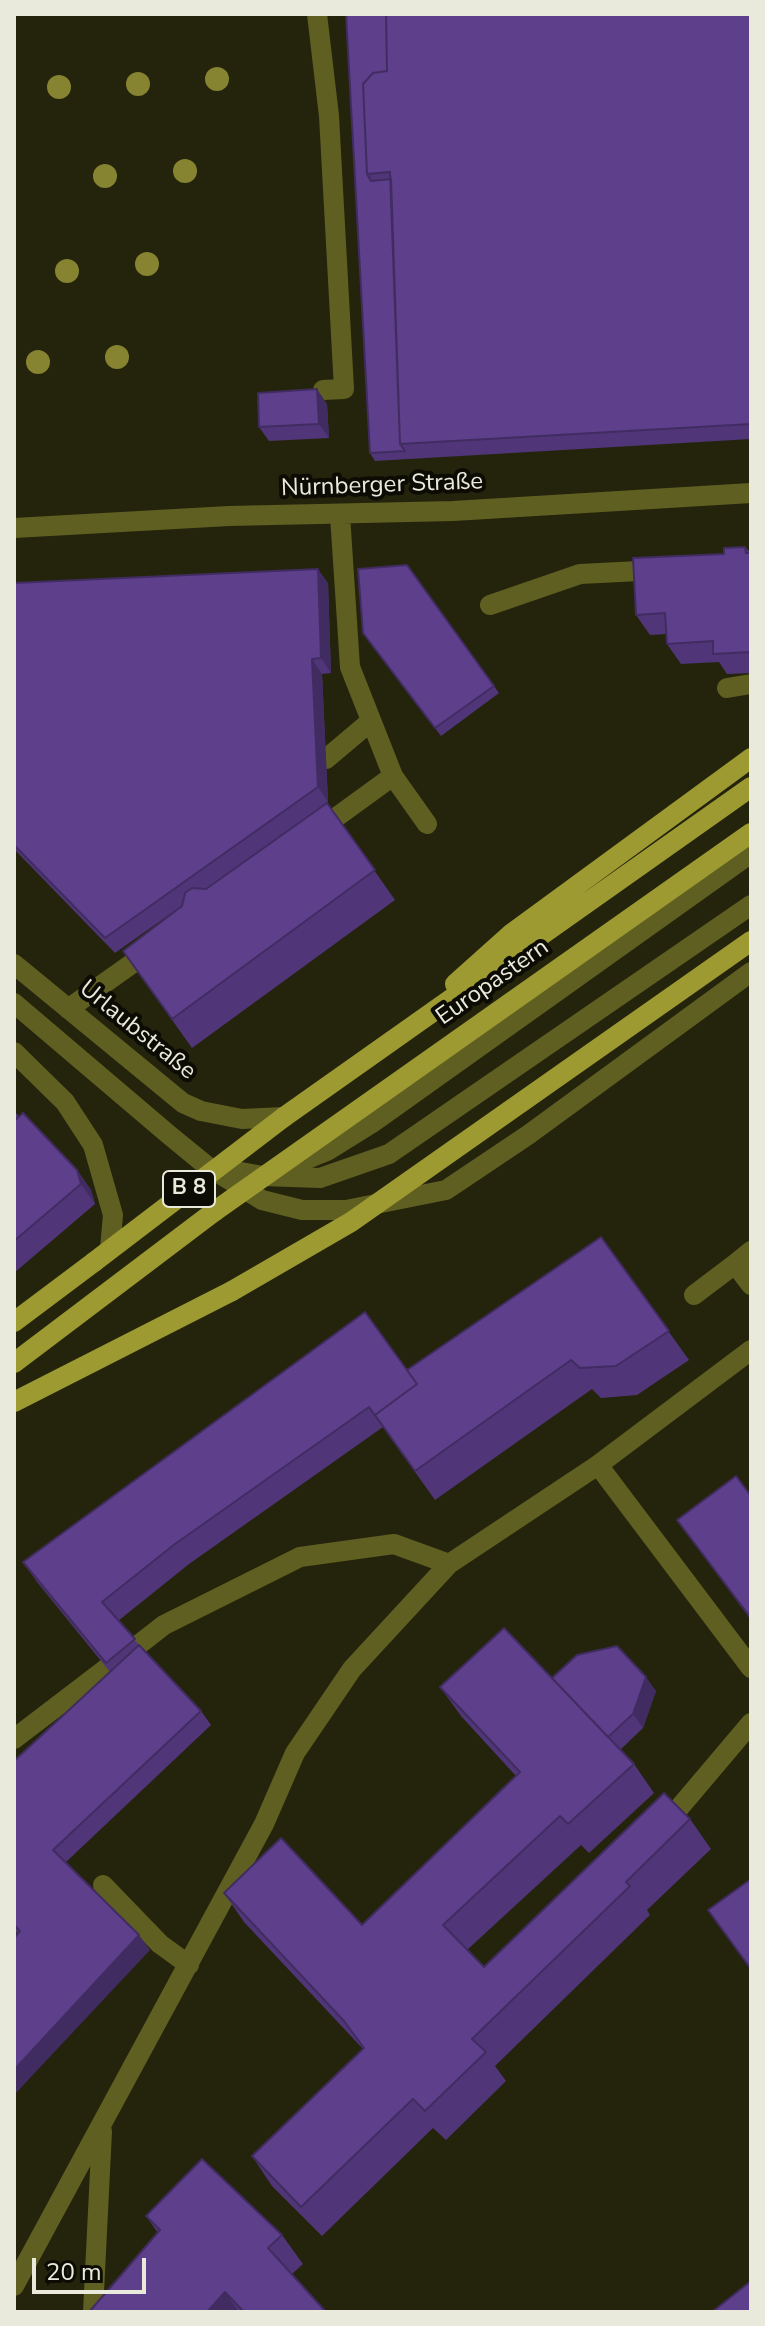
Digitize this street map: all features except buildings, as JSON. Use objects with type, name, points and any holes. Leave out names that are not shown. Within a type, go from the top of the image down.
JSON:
[{"type":"main road","name":"Europastern","points":[[384,1049],[512,933],[751,758]]},
{"type":"main road","name":"Europastern","points":[[102,1255],[284,1117],[751,787]]},
{"type":"main road","name":"Europastern","points":[[14,1363],[215,1211],[751,833]]},
{"type":"main road","points":[[14,1402],[232,1291],[351,1222],[751,941]]},
{"type":"main road","name":"B 8","points":[[14,1322],[102,1255]]},
{"type":"street","points":[[317,14],[329,116],[344,389],[323,390]]},
{"type":"street","name":"Nürnberger Straße","points":[[16,526],[229,516],[340,515],[751,493]]},
{"type":"street","points":[[340,515],[350,667],[393,776],[427,824]]},
{"type":"street","points":[[490,605],[580,574],[673,569]]},
{"type":"street","points":[[727,688],[751,684]]},
{"type":"street","points":[[326,759],[371,721]]},
{"type":"street","points":[[300,844],[393,776]]},
{"type":"street","name":"Europastern","points":[[263,1176],[327,1151],[372,1123],[751,853]]},
{"type":"street","points":[[207,1166],[263,1176],[320,1178],[389,1154],[751,905]]},
{"type":"street","points":[[68,1009],[171,936]]},
{"type":"street","name":"Urlaubstraße","points":[[14,964],[183,1103],[201,1111],[242,1119],[284,1117]]},
{"type":"street","points":[[14,1003],[207,1166],[262,1200],[302,1210],[346,1210],[446,1190],[751,972]]},
{"type":"street","points":[[14,1052],[65,1102],[93,1145],[113,1215],[102,1255]]},
{"type":"street","points":[[694,1295],[743,1258],[751,1285]]},
{"type":"street","points":[[14,2286],[264,1824],[295,1753],[352,1669],[449,1564],[598,1465],[751,1350]]},
{"type":"street","points":[[598,1465],[751,1668]]},
{"type":"street","points":[[137,1646],[164,1625],[300,1557],[394,1544],[449,1564]]},
{"type":"street","points":[[14,1739],[107,1668]]},
{"type":"street","points":[[650,1840],[751,1723]]},
{"type":"street","points":[[103,1885],[160,1944],[189,1965]]},
{"type":"street","points":[[93,2312],[102,2127]]}]
